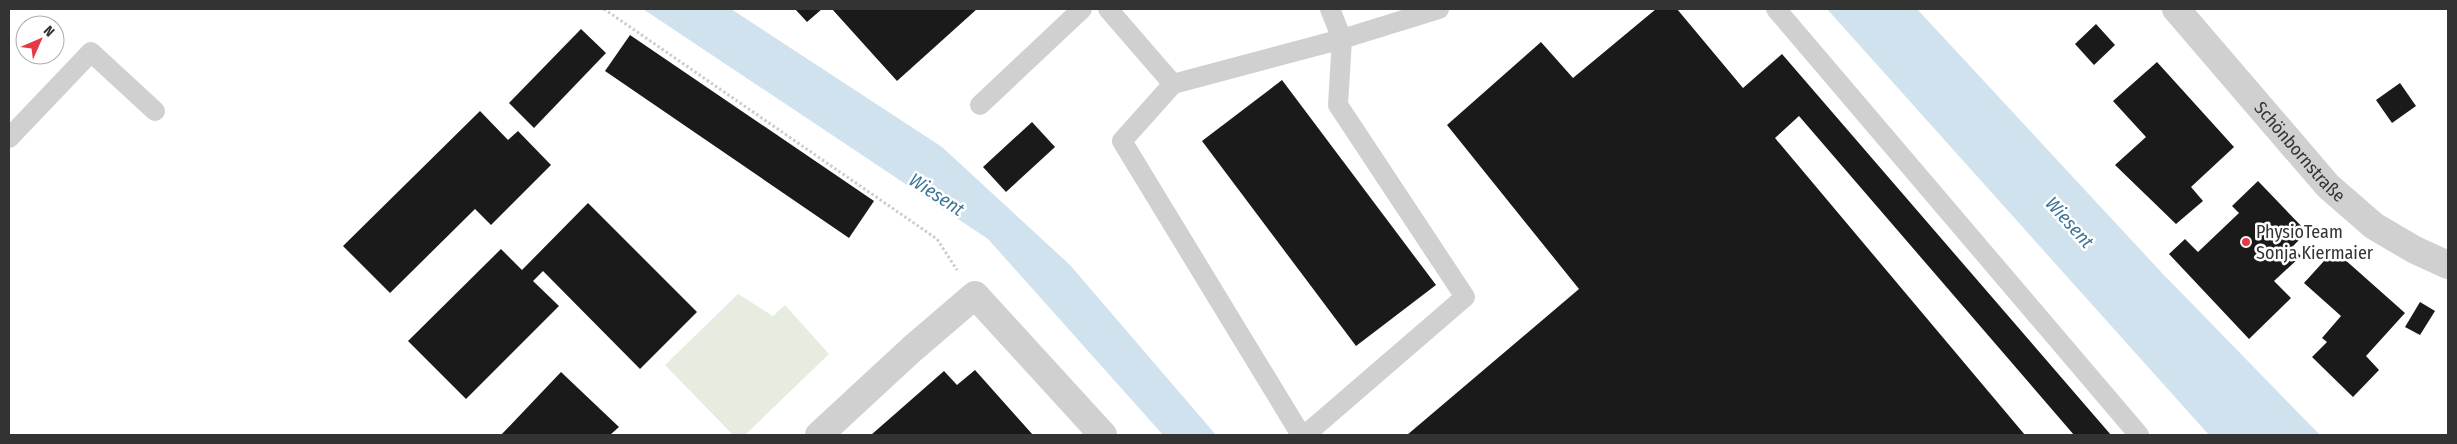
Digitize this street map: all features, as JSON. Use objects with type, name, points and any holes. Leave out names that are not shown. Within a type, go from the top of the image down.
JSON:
[{"type":"street","name":"Schönbornstraße","points":[[2176,9],[2328,186],[2374,226],[2415,250],[2448,265]]},
{"type":"street","points":[[819,435],[912,348],[975,295],[1103,435]]},
{"type":"lane","points":[[980,105],[1082,9]]},
{"type":"lane","points":[[1108,9],[1173,84]]},
{"type":"lane","points":[[1305,435],[1465,297],[1338,105],[1342,39],[1330,9]]},
{"type":"lane","points":[[1301,435],[1122,141],[1173,84],[1342,39],[1439,9]]},
{"type":"lane","points":[[1776,9],[2138,435]]},
{"type":"lane","points":[[9,138],[90,52],[155,111]]},
{"type":"path","points":[[604,9],[937,239],[975,295]]},
{"type":"shaded area","points":[[738,294],[773,316],[785,305],[829,354],[745,435],[733,435],[665,365]]},
{"type":"water","name":"Wiesent","points":[[643,9],[731,9],[942,147],[1070,265],[1216,435],[1163,435],[988,239]]},
{"type":"water","name":"Wiesent","points":[[1827,9],[1917,9],[2162,273],[2320,435],[2209,435]]},
{"type":"building","points":[[795,9],[822,9],[807,22]]},
{"type":"building","points":[[832,9],[977,9],[897,81]]},
{"type":"building","points":[[1656,9],[1677,9],[1743,88],[1782,54],[2111,435],[2074,435],[1799,116],[1775,138],[2025,435],[1407,435],[1579,289],[1447,125],[1541,42],[1573,78]]},
{"type":"building","points":[[2096,24],[2115,45],[2094,65],[2075,44]]},
{"type":"building","points":[[581,29],[606,53],[534,128],[509,103]]},
{"type":"building","points":[[630,35],[874,201],[849,238],[605,71]]},
{"type":"building","points":[[2157,62],[2234,147],[2191,187],[2203,201],[2176,224],[2115,165],[2146,137],[2113,101]]},
{"type":"building","points":[[1282,80],[1436,285],[1356,346],[1202,141]]},
{"type":"building","points":[[2400,83],[2416,106],[2392,123],[2376,100]]},
{"type":"building","points":[[480,111],[508,140],[518,131],[551,165],[491,225],[475,209],[390,293],[343,246]]},
{"type":"building","points":[[1032,122],[1055,147],[1006,192],[983,167]]},
{"type":"building","points":[[2258,181],[2307,232],[2292,247],[2301,256],[2274,281],[2291,298],[2249,339],[2169,254],[2185,239],[2198,252],[2239,213],[2232,206]]},
{"type":"building","points":[[588,203],[697,312],[640,369],[543,271],[533,281],[559,306],[466,399],[408,341],[501,249],[522,270]]},
{"type":"building","points":[[2334,250],[2405,313],[2366,356],[2379,370],[2353,397],[2312,357],[2327,342],[2322,338],[2341,316],[2304,283]]},
{"type":"building","points":[[2420,302],[2435,311],[2420,335],[2405,327]]},
{"type":"building","points":[[975,370],[1033,435],[871,435],[944,371],[957,385]]},
{"type":"building","points":[[561,372],[619,427],[610,435],[501,435]]},
{"type":"place","name":"PhysioTeam Sonja Kiermaier","points":[[2246,242]]}]
